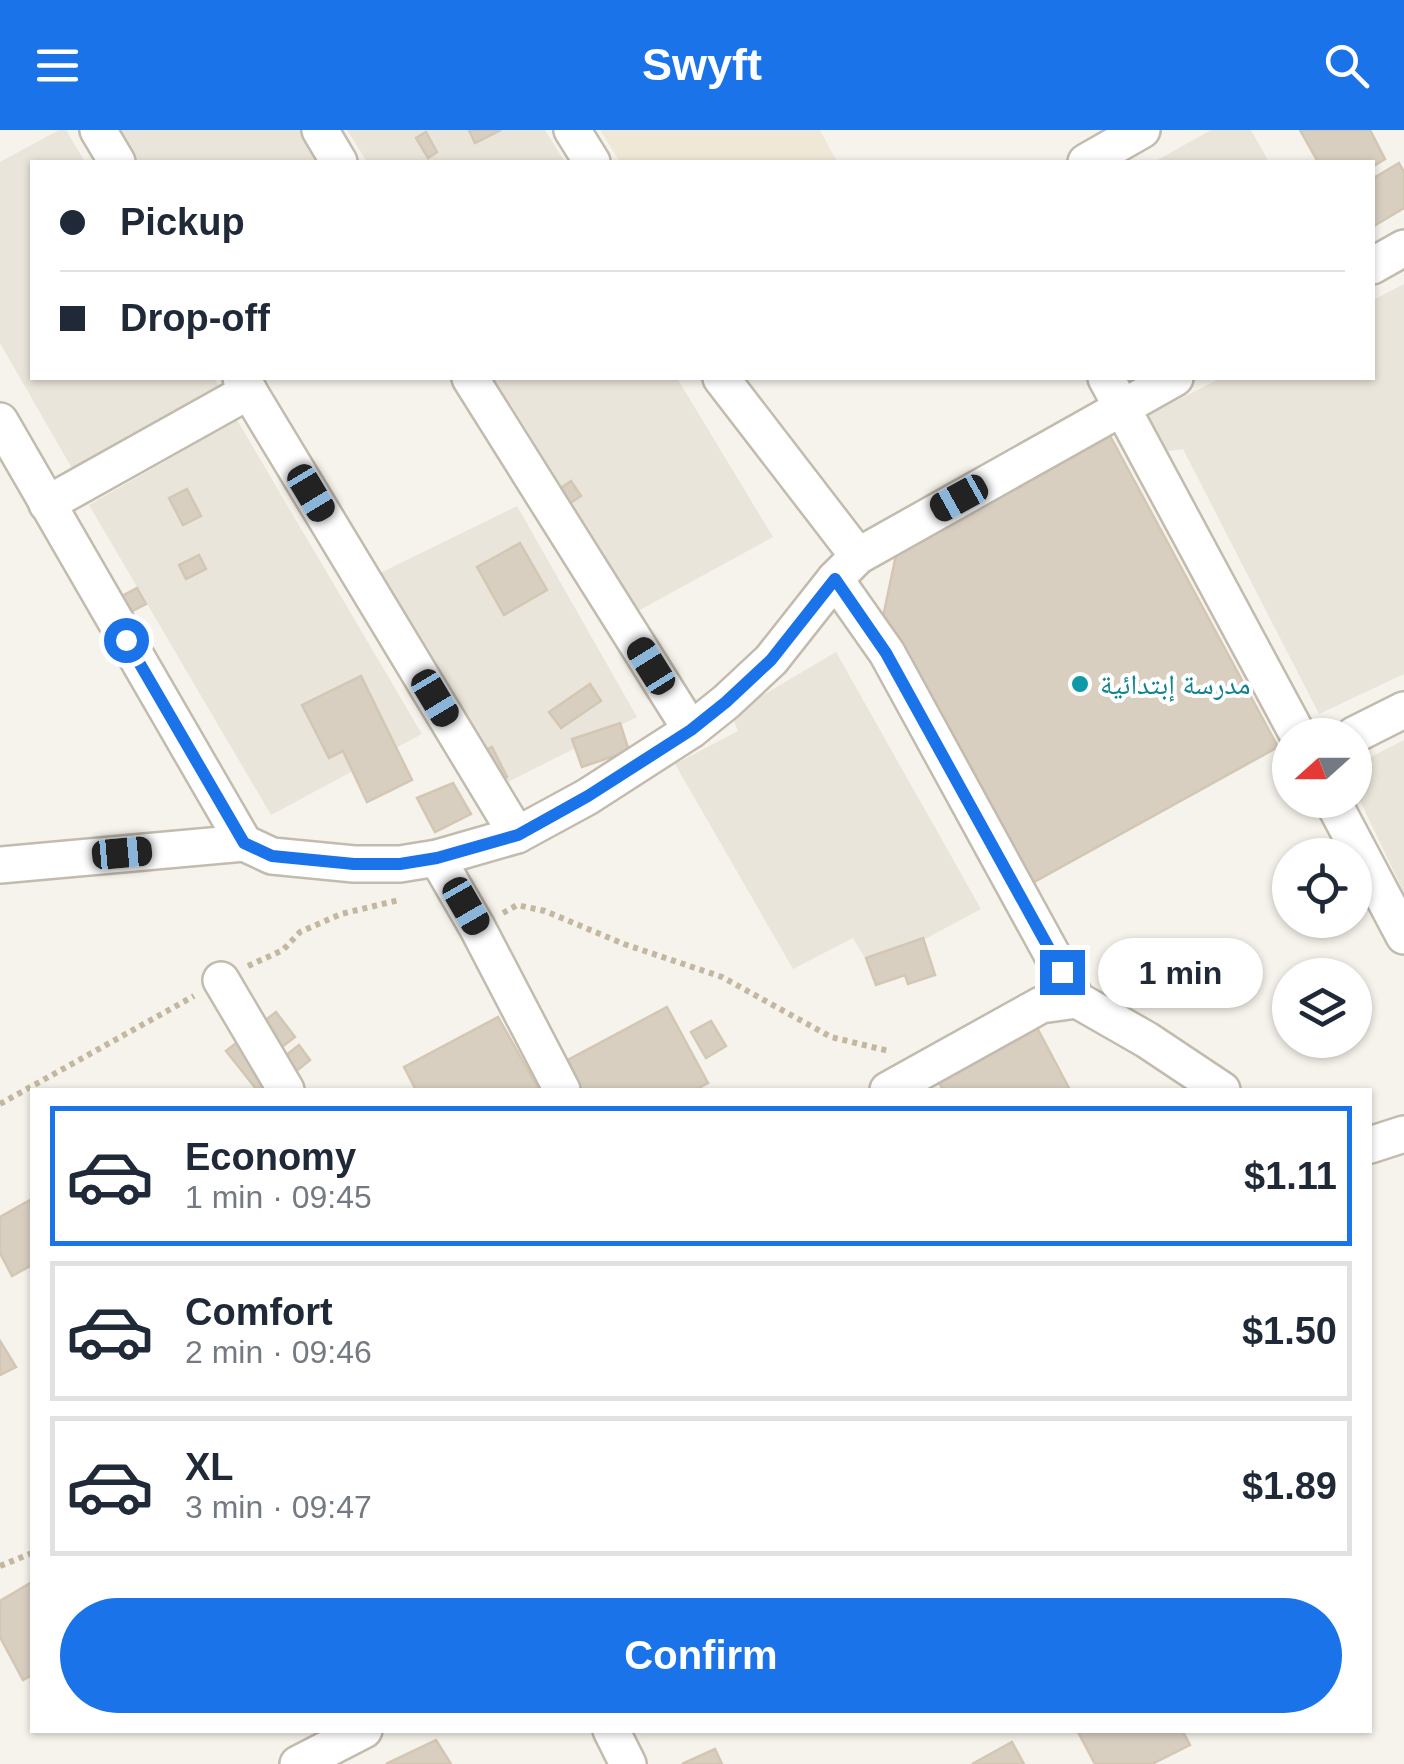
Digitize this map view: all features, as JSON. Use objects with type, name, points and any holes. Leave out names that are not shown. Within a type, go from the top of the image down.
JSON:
[{"type":"street","points":[[98,130],[115,160]]},
{"type":"street","points":[[320,130],[338,160]]},
{"type":"street","points":[[572,130],[591,160]]},
{"type":"street","points":[[1090,160],[1142,130]]},
{"type":"street","points":[[1375,264],[1404,248]]},
{"type":"street","points":[[471,380],[691,730]]},
{"type":"street","points":[[722,380],[847,567],[886,653],[1077,1000],[1219,1088]]},
{"type":"street","points":[[0,866],[244,843],[272,856],[400,864],[437,858],[518,835],[691,730],[771,660],[847,567],[1114,392],[1166,380]]},
{"type":"street","points":[[48,504],[245,384],[518,835]]},
{"type":"street","points":[[1114,392],[1289,718]]},
{"type":"street","points":[[0,421],[244,843]]},
{"type":"street","points":[[1372,726],[1404,710]]},
{"type":"street","points":[[1342,818],[1404,936]]},
{"type":"street","points":[[437,858],[478,927],[561,1088]]},
{"type":"street","points":[[221,980],[285,1088]]},
{"type":"street","points":[[891,1088],[1041,1005],[1077,1000]]},
{"type":"street","points":[[1372,1144],[1404,1134]]},
{"type":"street","points":[[298,1764],[358,1733]]},
{"type":"street","points":[[612,1733],[628,1764]]},
{"type":"path","points":[[478,927],[517,906],[545,911],[624,944],[722,977],[830,1037],[934,1062]]},
{"type":"path","points":[[0,1566],[30,1554]]},
{"type":"shaded area","points":[[59,130],[66,130],[84,160],[30,160],[30,380],[215,380],[219,386],[73,470],[0,343],[0,162]]},
{"type":"shaded area","points":[[117,130],[300,130],[318,160],[135,160]]},
{"type":"shaded area","points":[[347,130],[545,130],[564,160],[366,160]]},
{"type":"shaded area","points":[[600,130],[820,130],[836,160],[619,160]]},
{"type":"shaded area","points":[[1211,130],[1251,130],[1268,160],[1158,160]]},
{"type":"shaded area","points":[[1404,284],[1404,674],[1319,714],[1183,449],[1163,452],[1144,417],[1217,380],[1375,380],[1375,299]]},
{"type":"shaded area","points":[[491,380],[678,380],[773,537],[627,617]]},
{"type":"shaded area","points":[[237,420],[422,734],[271,815],[89,505]]},
{"type":"shaded area","points":[[517,506],[637,717],[494,789],[372,577]]},
{"type":"shaded area","points":[[836,652],[981,909],[871,968],[853,938],[793,969],[675,764],[738,731],[731,714]]},
{"type":"shaded area","points":[[1404,740],[1404,893],[1368,818],[1372,818],[1372,756]]},
{"type":"building","points":[[469,130],[501,130],[475,143]]},
{"type":"building","points":[[1300,130],[1370,130],[1385,159],[1375,165],[1375,160],[1317,160]]},
{"type":"building","points":[[426,132],[437,152],[428,158],[416,138]]},
{"type":"building","points":[[1399,163],[1404,172],[1404,208],[1375,225],[1375,177]]},
{"type":"building","name":"مدرسة إبتدائية","points":[[1109,434],[1272,736],[1272,750],[1025,887],[882,622],[897,550]]},
{"type":"building","points":[[571,481],[581,496],[543,521],[533,507]]},
{"type":"building","points":[[187,489],[201,516],[183,525],[169,498]]},
{"type":"building","points":[[520,543],[547,590],[504,615],[477,567]]},
{"type":"building","points":[[199,555],[206,569],[186,579],[179,565]]},
{"type":"building","points":[[137,588],[146,604],[113,621],[105,605]]},
{"type":"building","points":[[361,676],[412,780],[367,802],[343,751],[329,758],[302,705]]},
{"type":"building","points":[[590,684],[601,701],[561,728],[549,712]]},
{"type":"building","points":[[620,723],[629,751],[582,767],[572,739]]},
{"type":"building","points":[[492,747],[507,777],[476,791],[462,761]]},
{"type":"building","points":[[453,783],[471,814],[435,832],[417,798]]},
{"type":"building","points":[[923,938],[935,975],[908,984],[905,975],[876,985],[866,958]]},
{"type":"building","points":[[667,1007],[708,1083],[699,1088],[574,1088],[562,1063]]},
{"type":"building","points":[[276,1012],[295,1037],[262,1062],[278,1082],[295,1068],[285,1056],[299,1045],[310,1060],[275,1088],[255,1088],[226,1051]]},
{"type":"building","points":[[498,1017],[538,1088],[415,1088],[404,1067]]},
{"type":"building","points":[[1033,1020],[1069,1088],[942,1088],[933,1071]]},
{"type":"building","points":[[711,1021],[726,1046],[706,1058],[691,1032]]},
{"type":"building","points":[[30,1200],[30,1266],[12,1276],[0,1253],[0,1217]]},
{"type":"building","points":[[0,1341],[16,1367],[0,1375]]},
{"type":"building","points":[[30,1583],[30,1676],[23,1680],[0,1637],[0,1601]]},
{"type":"building","points":[[1079,1733],[1184,1733],[1190,1745],[1152,1764],[1095,1764]]},
{"type":"building","points":[[436,1740],[451,1764],[386,1764]]},
{"type":"building","points":[[1012,1742],[1024,1764],[972,1764]]},
{"type":"building","points":[[715,1749],[722,1764],[682,1764]]},
{"type":"place","name":"مدرسة إبتدائية","points":[[1080,684]]},
{"type":"route","points":[[126,640],[244,843],[272,856],[400,864],[437,858],[518,835],[691,730],[771,660],[835,579],[886,653],[1062,972]]}]
